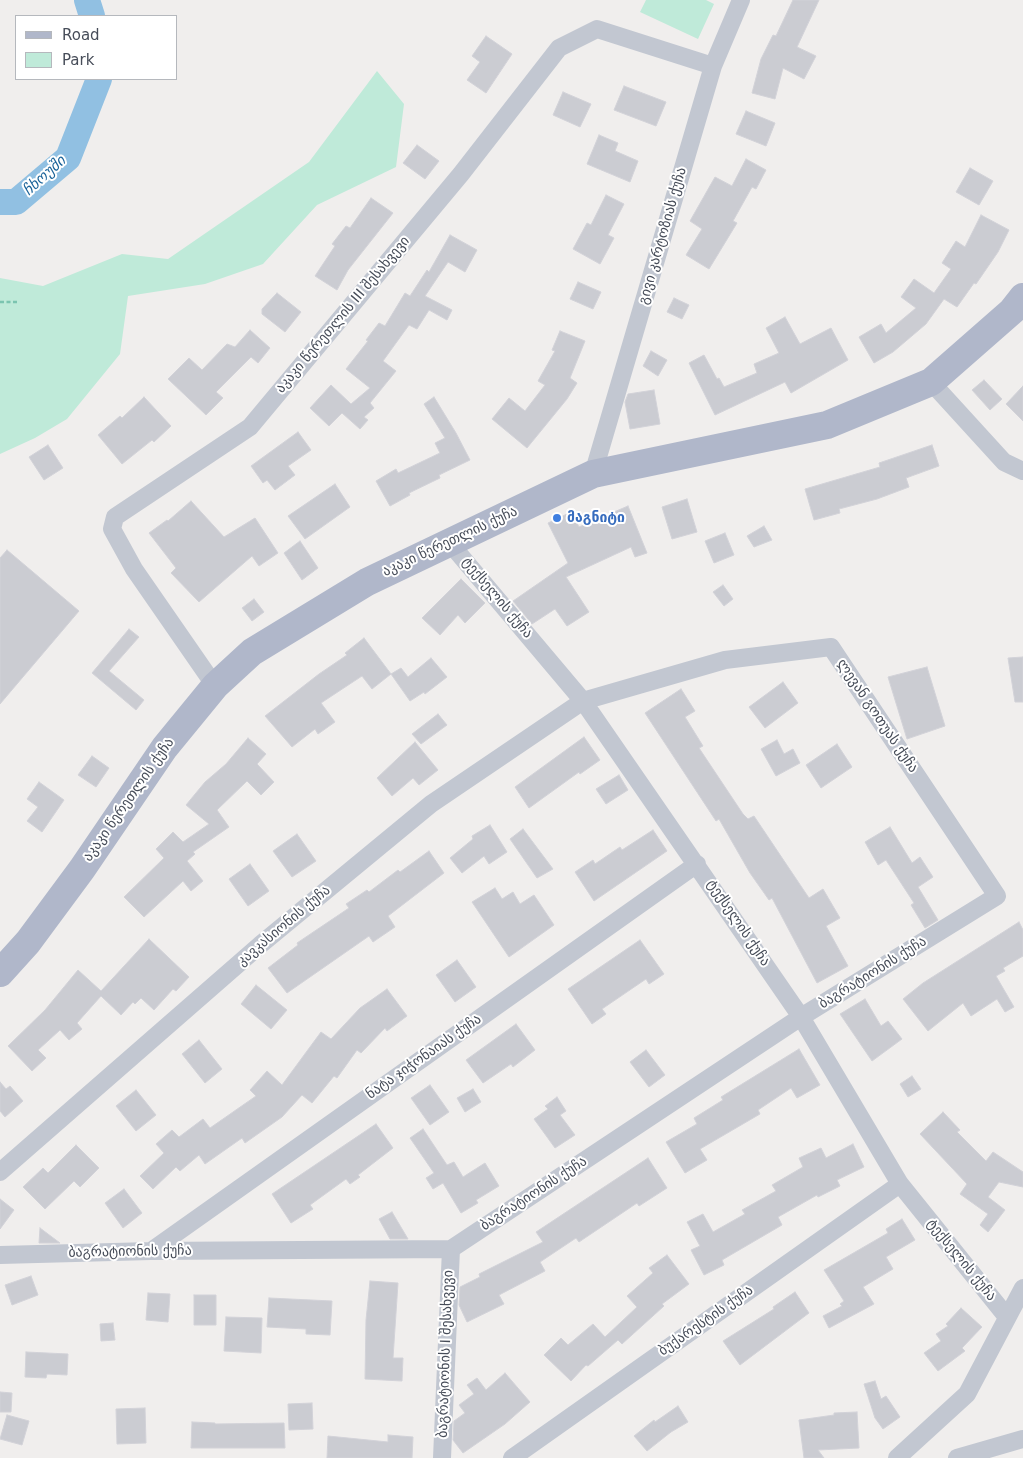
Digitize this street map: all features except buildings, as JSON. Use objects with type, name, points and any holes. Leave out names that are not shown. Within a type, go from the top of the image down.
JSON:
[{"type":"main road","name":"აკაკი წერეთლის ქუჩა","points":[[0,973],[28,942],[82,869],[165,747],[215,686],[252,652],[367,582],[594,474],[827,425],[931,382],[1012,310],[1023,297]]},
{"type":"street","name":"გივი კარტოზიას ქუჩა","points":[[594,474],[713,66],[741,0]]},
{"type":"street","name":"აკაკი წერეთლის III შესახვევი","points":[[215,686],[134,569],[112,529],[115,517],[250,427],[461,174],[559,48],[597,29],[713,66]]},
{"type":"street","points":[[931,382],[1004,462],[1023,471]]},
{"type":"street","name":"ტექსელის ქუჩა","points":[[449,542],[583,701],[697,864],[801,1018],[900,1184],[1008,1317]]},
{"type":"street","name":"ლევან გოთუას ქუჩა","points":[[583,701],[725,660],[831,647],[997,896]]},
{"type":"street","name":"კავკასიონის ქუჩა","points":[[0,1172],[260,945],[431,804],[583,701]]},
{"type":"street","name":"ნატა ჯიჭონაიას ქუჩა","points":[[151,1251],[697,864]]},
{"type":"street","name":"ბაგრატიონის ქუჩა","points":[[0,1255],[151,1251],[451,1250],[801,1018],[997,896]]},
{"type":"street","name":"ბუქარესტის ქუჩა","points":[[512,1458],[900,1184]]},
{"type":"street","name":"ბაგრატიონის I შესახვევი","points":[[442,1458],[451,1250]]},
{"type":"street","points":[[897,1458],[967,1394],[1023,1288]]},
{"type":"street","points":[[957,1458],[1023,1439]]},
{"type":"path","points":[[0,302],[19,302]]},
{"type":"green space","points":[[646,0],[706,0],[714,4],[698,39],[640,12]]},
{"type":"green space","points":[[377,71],[404,104],[396,167],[317,205],[263,264],[205,284],[128,296],[120,354],[67,419],[35,438],[0,454],[0,278],[43,286],[122,254],[168,259],[309,162]]},
{"type":"waterway","name":"ჩხოუში","points":[[87,0],[92,15]]},
{"type":"waterway","name":"ჩხოუში","points":[[0,202],[16,202],[68,158],[99,80]]},
{"type":"place","name":"მაგნიტი","points":[[557,518]]}]
